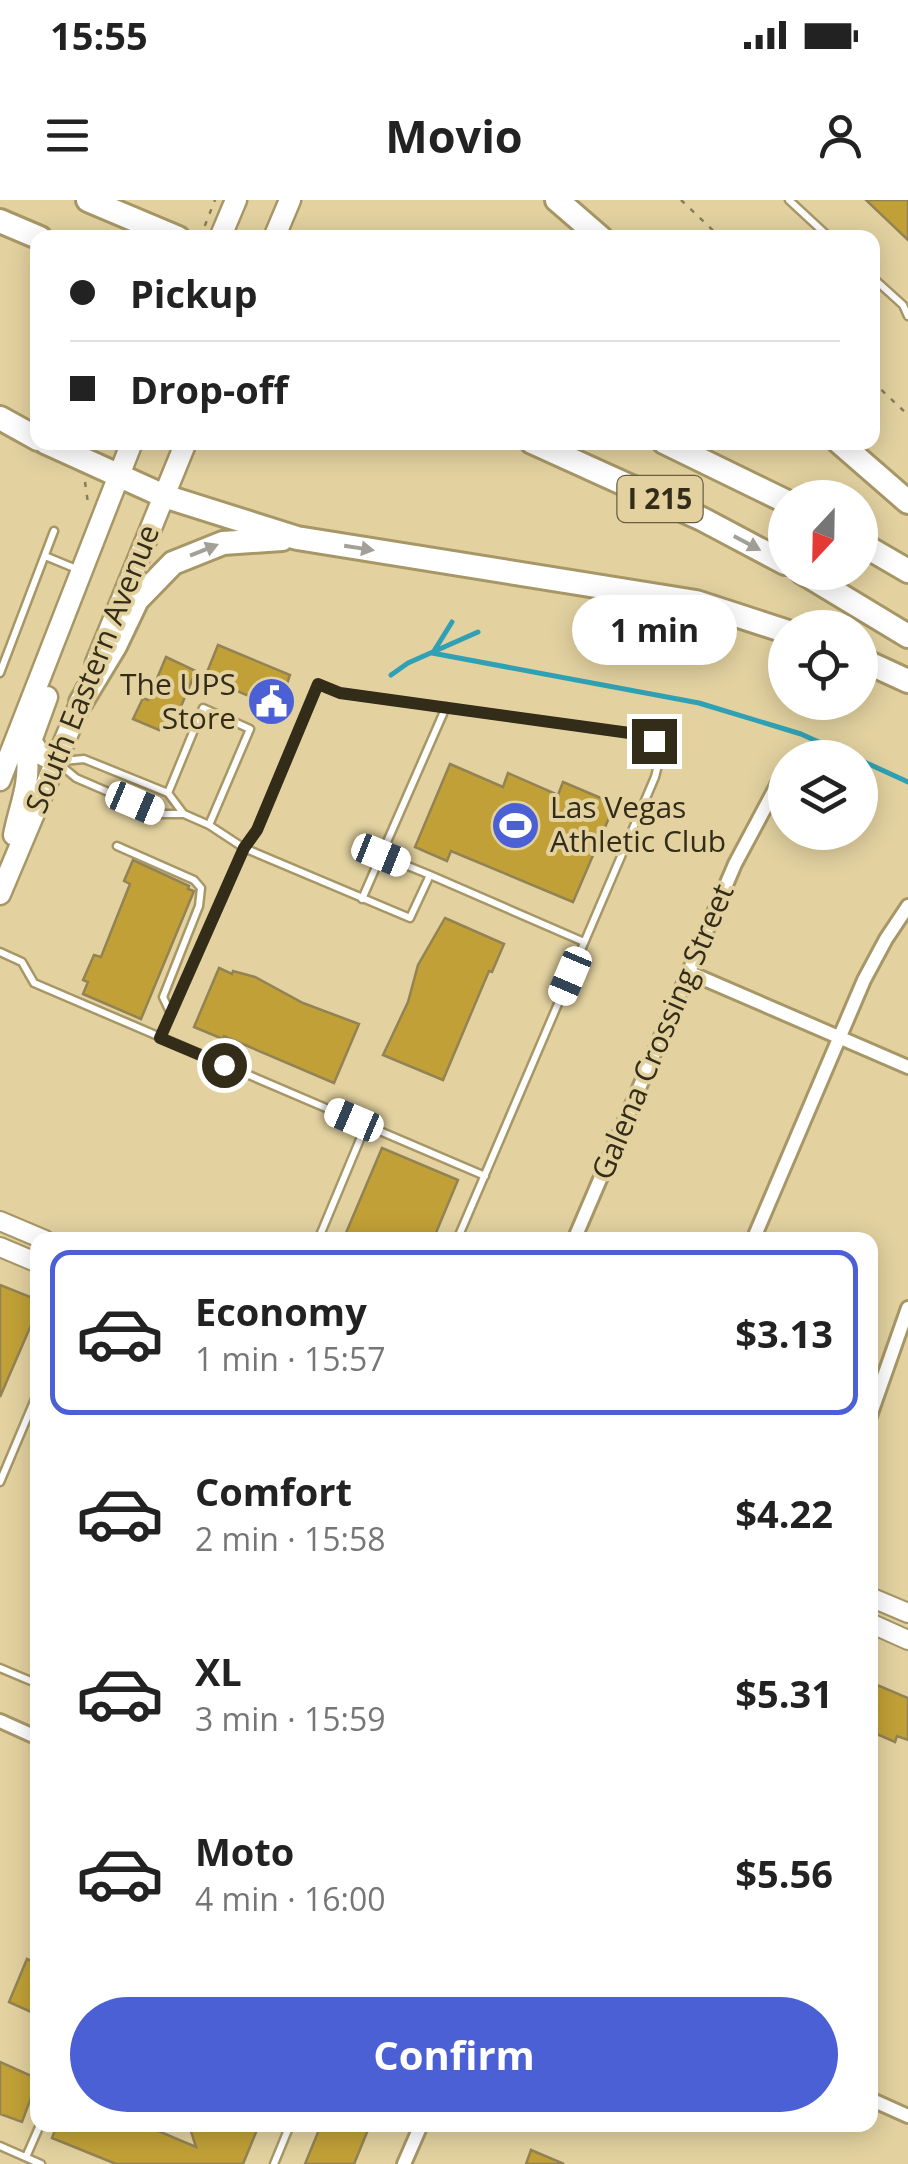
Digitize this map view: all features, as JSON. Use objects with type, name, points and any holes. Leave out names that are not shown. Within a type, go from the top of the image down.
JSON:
[{"type":"highway","points":[[88,200],[159,230]]},
{"type":"highway","points":[[555,200],[591,230]]},
{"type":"highway","points":[[0,220],[30,234]]},
{"type":"highway","points":[[0,418],[30,435]]},
{"type":"highway","points":[[62,450],[164,496],[298,538],[696,602],[768,625]]},
{"type":"highway","name":"I 215","points":[[550,450],[702,519],[768,554]]},
{"type":"highway","name":"I 215","points":[[680,450],[768,493]]},
{"type":"highway","points":[[848,450],[908,502]]},
{"type":"highway","points":[[81,702],[116,646],[137,600],[174,563],[223,543],[298,538]]},
{"type":"highway","points":[[878,554],[908,571]]},
{"type":"highway","points":[[832,590],[908,636]]},
{"type":"highway","points":[[878,667],[908,681]]},
{"type":"main road","points":[[223,230],[236,200]]},
{"type":"main road","points":[[277,230],[290,200]]},
{"type":"main road","name":"South Eastern Avenue","points":[[0,780],[7,743],[58,630],[129,450]]},
{"type":"main road","name":"South Eastern Avenue","points":[[3,887],[183,450]]},
{"type":"main road","points":[[56,762],[39,754],[31,741],[64,650],[64,637],[58,630]]},
{"type":"main road","points":[[3,887],[28,788],[27,757],[7,743]]},
{"type":"main road","points":[[0,1221],[30,1234]]},
{"type":"main road","points":[[0,1247],[30,1260]]},
{"type":"main road","points":[[878,1600],[908,1613]]},
{"type":"main road","points":[[878,1627],[908,1640]]},
{"type":"street","name":"Galena Crossing Street","points":[[577,1232],[739,854],[768,801]]},
{"type":"street","points":[[756,1232],[874,958],[908,906]]},
{"type":"street","points":[[688,972],[908,1067]]},
{"type":"street","points":[[878,1393],[908,1308]]},
{"type":"street","points":[[0,1722],[30,1735]]},
{"type":"street","points":[[878,2103],[908,2116]]},
{"type":"street","points":[[404,2164],[418,2132]]},
{"type":"lane","points":[[789,200],[821,230]]},
{"type":"lane","points":[[880,284],[903,305],[908,316]]},
{"type":"lane","points":[[0,673],[54,531]]},
{"type":"lane","points":[[44,556],[80,570]]},
{"type":"lane","points":[[160,1038],[244,848],[257,830],[318,684],[340,693],[644,735],[654,741],[661,753],[660,764],[460,1232]]},
{"type":"lane","points":[[362,898],[446,707]]},
{"type":"lane","points":[[168,793],[203,708],[250,729],[210,824]]},
{"type":"lane","points":[[56,762],[84,759],[168,793],[184,814]]},
{"type":"lane","points":[[56,762],[76,778],[160,814],[184,814],[210,824],[244,848],[410,918],[430,875]]},
{"type":"lane","points":[[117,846],[194,880],[201,888],[199,906],[163,997],[171,1015]]},
{"type":"lane","points":[[381,855],[584,942]]},
{"type":"lane","points":[[0,952],[22,962],[34,983],[485,1176]]},
{"type":"lane","points":[[321,1232],[366,1125]]},
{"type":"lane","points":[[0,1482],[30,1411]]},
{"type":"lane","points":[[0,1668],[30,1681]]},
{"type":"lane","points":[[26,2157],[37,2132]]},
{"type":"lane","points":[[274,2164],[287,2132]]},
{"type":"lane","points":[[0,2146],[41,2164]]},
{"type":"path","points":[[203,230],[215,200]]},
{"type":"path","points":[[682,200],[713,230]]},
{"type":"path","points":[[880,389],[908,415]]},
{"type":"path","points":[[87,512],[88,497],[83,485],[91,464]]},
{"type":"building","points":[[866,200],[908,200],[908,240]]},
{"type":"building","points":[[218,645],[290,675],[275,719],[254,710],[258,700],[205,677]]},
{"type":"building","points":[[166,657],[196,671],[171,730],[160,726],[159,730],[133,719],[143,698],[148,700]]},
{"type":"building","name":"Las Vegas Athletic Club","points":[[450,764],[503,787],[508,773],[558,795],[563,782],[615,804],[573,902],[451,851],[447,861],[415,847]]},
{"type":"building","points":[[133,860],[194,891],[141,1019],[83,994],[88,982],[83,980],[94,955],[101,957],[130,884],[124,881]]},
{"type":"building","points":[[445,918],[504,944],[443,1080],[383,1055],[408,1002],[418,965]]},
{"type":"building","points":[[219,968],[255,977],[303,1003],[359,1024],[334,1083],[194,1027]]},
{"type":"building","points":[[382,1148],[458,1180],[436,1232],[346,1232]]},
{"type":"building","points":[[0,1285],[30,1297],[30,1328],[0,1397]]},
{"type":"building","points":[[878,1685],[908,1698],[908,1740],[897,1736],[895,1742],[878,1735]]},
{"type":"building","points":[[27,1959],[30,1960],[30,2012],[9,2002]]},
{"type":"building","points":[[0,2062],[30,2075],[30,2100],[22,2122],[0,2114]]},
{"type":"building","points":[[54,2132],[161,2132],[196,2147],[191,2132],[256,2132],[243,2164],[116,2164],[52,2138]]},
{"type":"building","points":[[318,2132],[367,2132],[354,2164],[305,2164]]},
{"type":"building","points":[[531,2150],[564,2164],[526,2164]]},
{"type":"waterway","points":[[434,651],[452,622]]},
{"type":"waterway","points":[[391,675],[408,663],[478,632]]},
{"type":"waterway","points":[[432,653],[699,703],[814,740]]},
{"type":"waterway","points":[[878,768],[908,782]]},
{"type":"place","name":"The UPS Store","points":[[271,702]]},
{"type":"place","name":"Las Vegas Athletic Club","points":[[515,825]]},
{"type":"route","points":[[224,1065],[160,1038],[244,848],[257,830],[318,684],[340,693],[644,735],[654,741]]}]
